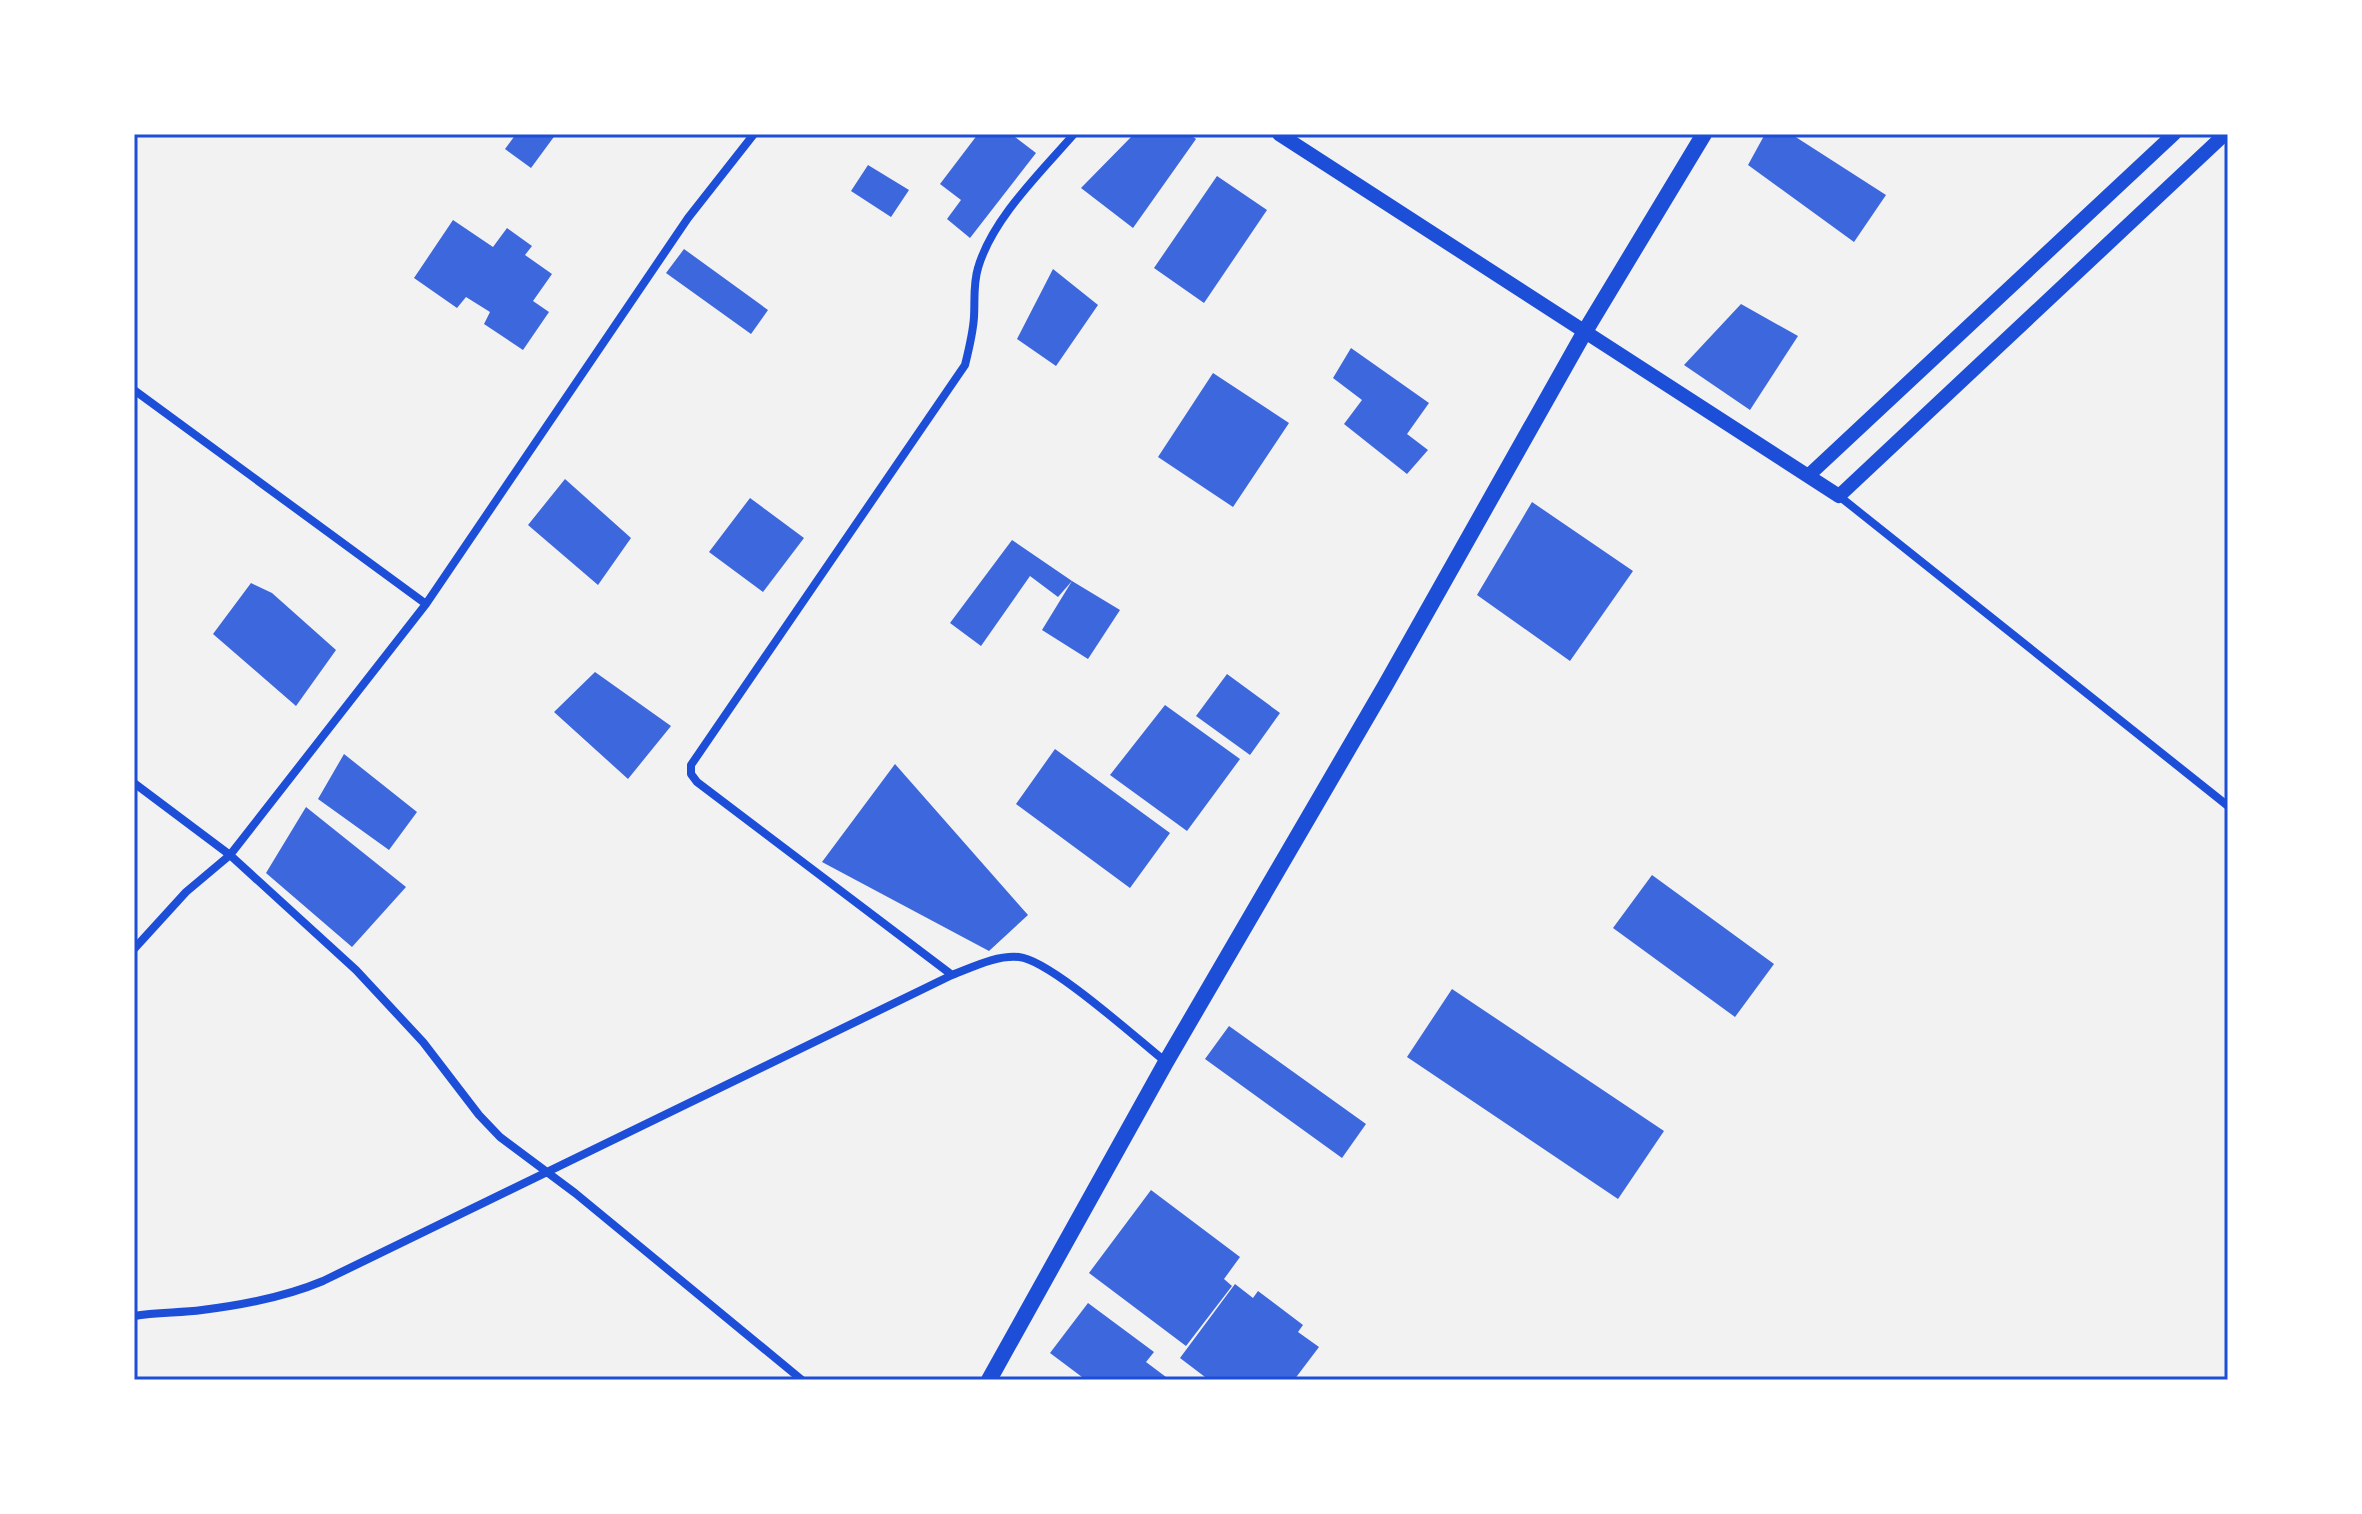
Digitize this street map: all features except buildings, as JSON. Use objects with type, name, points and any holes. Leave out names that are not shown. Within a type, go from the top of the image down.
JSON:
[{"type":"main road","points":[[989,1380],[1166,1062],[1385,686],[1584,333],[1704,134]]},
{"type":"street","points":[[134,949],[186,892],[230,855],[426,604],[688,218],[754,134]]},
{"type":"street","points":[[952,975],[697,782],[691,774],[691,765],[965,365],[974,318],[978,268],[990,240],[1013,205],[1074,134]]},
{"type":"street","points":[[1279,134],[1839,496],[2228,806]]},
{"type":"street","points":[[1808,476],[2174,134]]},
{"type":"street","points":[[1839,496],[2225,134]]},
{"type":"street","points":[[134,390],[426,604]]},
{"type":"street","points":[[134,783],[230,855],[356,970],[423,1042],[479,1115],[500,1137],[575,1193],[802,1380]]},
{"type":"street","points":[[134,1316],[202,1310],[301,1290],[952,975],[1001,958],[1021,957],[1062,979],[1166,1062]]}]
